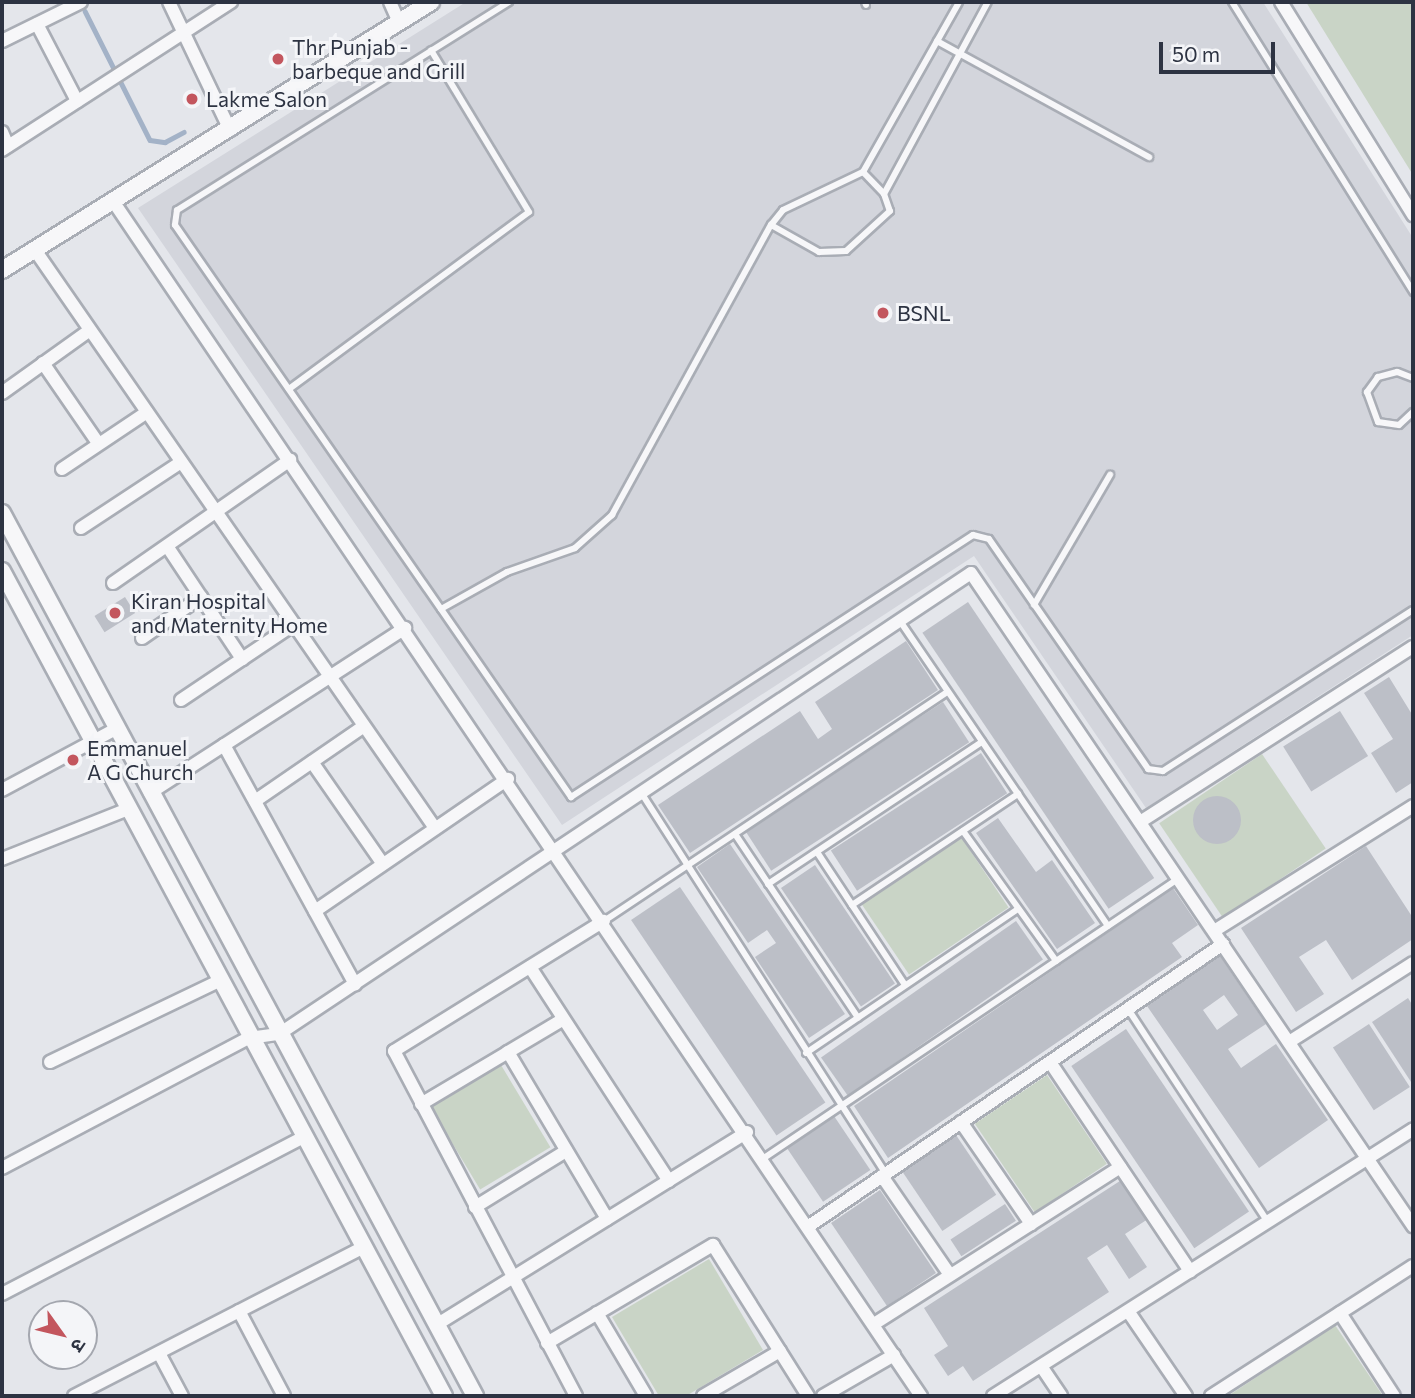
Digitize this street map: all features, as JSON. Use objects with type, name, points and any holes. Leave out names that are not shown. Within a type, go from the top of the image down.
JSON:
[{"type":"street","points":[[169,2],[230,130]]},
{"type":"street","points":[[2,132],[5,148],[231,2]]},
{"type":"street","points":[[390,2],[400,22]]},
{"type":"street","points":[[2,270],[431,2]]},
{"type":"street","points":[[1281,2],[1413,215]]},
{"type":"street","points":[[2,41],[74,3]]},
{"type":"street","points":[[37,24],[77,101]]},
{"type":"street","points":[[113,201],[604,920],[922,1396]]},
{"type":"street","points":[[35,250],[435,828]]},
{"type":"street","points":[[2,393],[90,330]]},
{"type":"street","points":[[43,363],[98,443]]},
{"type":"street","points":[[62,469],[147,412]]},
{"type":"street","points":[[113,583],[290,460]]},
{"type":"street","points":[[81,528],[181,462]]},
{"type":"street","points":[[2,513],[474,1396]]},
{"type":"street","points":[[167,546],[242,659]]},
{"type":"street","points":[[2,571],[249,1038],[443,1396]]},
{"type":"street","points":[[2,1168],[249,1038],[279,1034],[971,573],[1413,1226]]},
{"type":"street","points":[[142,638],[201,597]]},
{"type":"street","points":[[181,700],[293,624]]},
{"type":"street","points":[[150,793],[405,628]]},
{"type":"street","points":[[1140,822],[1413,647]]},
{"type":"street","points":[[255,801],[364,726]]},
{"type":"street","points":[[2,790],[116,729]]},
{"type":"street","points":[[224,745],[355,984]]},
{"type":"street","points":[[312,762],[383,864]]},
{"type":"street","points":[[315,911],[508,779]]},
{"type":"street","points":[[1214,931],[1413,806]]},
{"type":"street","points":[[2,859],[128,809]]},
{"type":"street","points":[[576,1396],[511,1278],[394,1051],[604,920]]},
{"type":"street","points":[[809,1226],[1223,944]]},
{"type":"street","points":[[1289,1042],[1413,963]]},
{"type":"street","points":[[530,967],[669,1181]]},
{"type":"street","points":[[50,1062],[219,981]]},
{"type":"street","points":[[421,1104],[562,1020]]},
{"type":"street","points":[[508,1052],[607,1219]]},
{"type":"street","points":[[1050,1062],[1190,1271]]},
{"type":"street","points":[[961,1122],[1031,1224]]},
{"type":"street","points":[[993,1396],[1413,1129]]},
{"type":"street","points":[[436,1325],[747,1132]]},
{"type":"street","points":[[2,1294],[303,1138]]},
{"type":"street","points":[[475,1207],[566,1151]]},
{"type":"street","points":[[874,1324],[1120,1167]]},
{"type":"street","points":[[884,1175],[950,1275]]},
{"type":"street","points":[[547,1343],[713,1245],[808,1396]]},
{"type":"street","points":[[74,1396],[362,1248]]},
{"type":"street","points":[[1211,1396],[1413,1266]]},
{"type":"street","points":[[239,1311],[284,1396]]},
{"type":"street","points":[[1129,1311],[1186,1396]]},
{"type":"street","points":[[597,1313],[646,1396]]},
{"type":"street","points":[[1340,1313],[1394,1396]]},
{"type":"street","points":[[703,1396],[780,1351]]},
{"type":"street","points":[[159,1353],[182,1396]]},
{"type":"street","points":[[823,1396],[894,1354]]},
{"type":"street","points":[[1041,1366],[1061,1396]]},
{"type":"lane","points":[[509,2],[177,210],[175,225],[571,797],[972,535],[989,539],[1148,769],[1163,771],[1413,610]]},
{"type":"lane","points":[[441,608],[507,572],[575,548],[612,515],[771,225],[783,210],[863,172],[959,2]]},
{"type":"lane","points":[[884,194],[988,2]]},
{"type":"lane","points":[[1232,2],[1413,292]]},
{"type":"lane","points":[[937,41],[1149,157]]},
{"type":"lane","points":[[289,389],[529,212],[431,50]]},
{"type":"lane","points":[[771,225],[819,252],[846,251],[890,211],[884,194],[863,172]]},
{"type":"lane","points":[[1413,378],[1397,372],[1378,377],[1367,392],[1378,422],[1399,425],[1413,412]]},
{"type":"lane","points":[[1034,605],[1110,475]]},
{"type":"lane","points":[[900,621],[1108,926]]},
{"type":"lane","points":[[604,920],[948,692]]},
{"type":"lane","points":[[768,884],[982,742]]},
{"type":"lane","points":[[642,794],[684,868],[884,1175]]},
{"type":"lane","points":[[852,905],[1018,794]]},
{"type":"lane","points":[[963,831],[1056,961]]},
{"type":"lane","points":[[734,834],[858,1017]]},
{"type":"lane","points":[[817,852],[905,985]]},
{"type":"lane","points":[[764,1158],[1178,879]]},
{"type":"lane","points":[[806,1053],[1018,909]]},
{"type":"lane","points":[[1128,1009],[1268,1222]]},
{"type":"shaded area","points":[[466,2],[1263,2],[1413,238],[1413,635],[1146,808],[974,556],[562,825],[138,208]]},
{"type":"green space","points":[[1306,2],[1413,2],[1413,175]]},
{"type":"green space","points":[[1262,754],[1326,849],[1223,918],[1159,823]]},
{"type":"green space","points":[[961,837],[1009,907],[909,975],[862,904]]},
{"type":"green space","points":[[501,1065],[550,1147],[480,1190],[431,1107]]},
{"type":"green space","points":[[1047,1075],[1107,1164],[1035,1212],[975,1124]]},
{"type":"green space","points":[[709,1259],[763,1350],[686,1396],[659,1396],[612,1317]]},
{"type":"green space","points":[[1335,1325],[1383,1396],[1228,1396]]},
{"type":"building","points":[[125,597],[135,613],[105,632],[94,616]]},
{"type":"building","points":[[968,602],[1154,878],[1109,909],[922,633]]},
{"type":"building","points":[[906,641],[938,690],[690,853],[658,805],[800,711],[818,739],[832,729],[815,702]]},
{"type":"building","points":[[1389,677],[1413,716],[1413,782],[1396,793],[1371,753],[1393,739],[1364,693]]},
{"type":"building","points":[[943,702],[969,742],[771,871],[745,831]]},
{"type":"building","points":[[1340,711],[1368,756],[1311,791],[1283,747]]},
{"type":"building","points":[[981,753],[1007,793],[857,891],[831,850]]},
{"type":"building","points":[[1217,796],[1234,803],[1241,820],[1234,837],[1217,844],[1200,837],[1193,820],[1200,803]]},
{"type":"building","points":[[998,818],[1036,872],[1052,860],[1095,923],[1057,949],[976,833]]},
{"type":"building","points":[[730,844],[845,1014],[809,1038],[755,957],[776,943],[767,930],[748,943],[697,867]]},
{"type":"building","points":[[1366,846],[1413,918],[1413,939],[1352,980],[1326,940],[1299,957],[1324,994],[1296,1012],[1241,928]]},
{"type":"building","points":[[815,865],[895,984],[861,1006],[781,888]]},
{"type":"building","points":[[680,887],[825,1103],[776,1136],[631,920]]},
{"type":"building","points":[[1173,888],[1198,925],[1172,943],[1182,957],[888,1158],[854,1106]]},
{"type":"building","points":[[1016,921],[1043,960],[848,1096],[821,1058]]},
{"type":"building","points":[[1220,956],[1266,1024],[1228,1049],[1241,1068],[1276,1044],[1328,1120],[1259,1168],[1147,1006]],"holes":[[[1224,995],[1238,1015],[1217,1030],[1203,1010]]]},
{"type":"building","points":[[1408,998],[1413,1006],[1413,1085],[1372,1022]]},
{"type":"building","points":[[1369,1024],[1410,1087],[1374,1110],[1333,1047]]},
{"type":"building","points":[[1126,1029],[1249,1211],[1194,1248],[1071,1066]]},
{"type":"building","points":[[834,1116],[870,1170],[823,1202],[787,1148]]},
{"type":"building","points":[[956,1135],[996,1195],[942,1231],[902,1171]]},
{"type":"building","points":[[1123,1179],[1148,1219],[1125,1234],[1147,1267],[1129,1279],[1107,1245],[1087,1258],[1109,1292],[973,1381],[963,1366],[948,1376],[934,1355],[948,1346],[924,1308]]},
{"type":"building","points":[[880,1190],[936,1273],[887,1306],[831,1223]]},
{"type":"building","points":[[1005,1204],[1016,1221],[961,1256],[950,1239]]},
{"type":"waterway","points":[[85,11],[150,140],[165,142],[184,132]]},
{"type":"place","name":"Thr Punjab - barbeque and Grill","points":[[278,59]]},
{"type":"place","name":"Lakme Salon","points":[[192,99]]},
{"type":"place","name":"BSNL","points":[[883,313]]},
{"type":"place","name":"Kiran Hospital and Maternity Home","points":[[115,613]]},
{"type":"place","name":"Emmanuel A G Church","points":[[73,760]]}]
